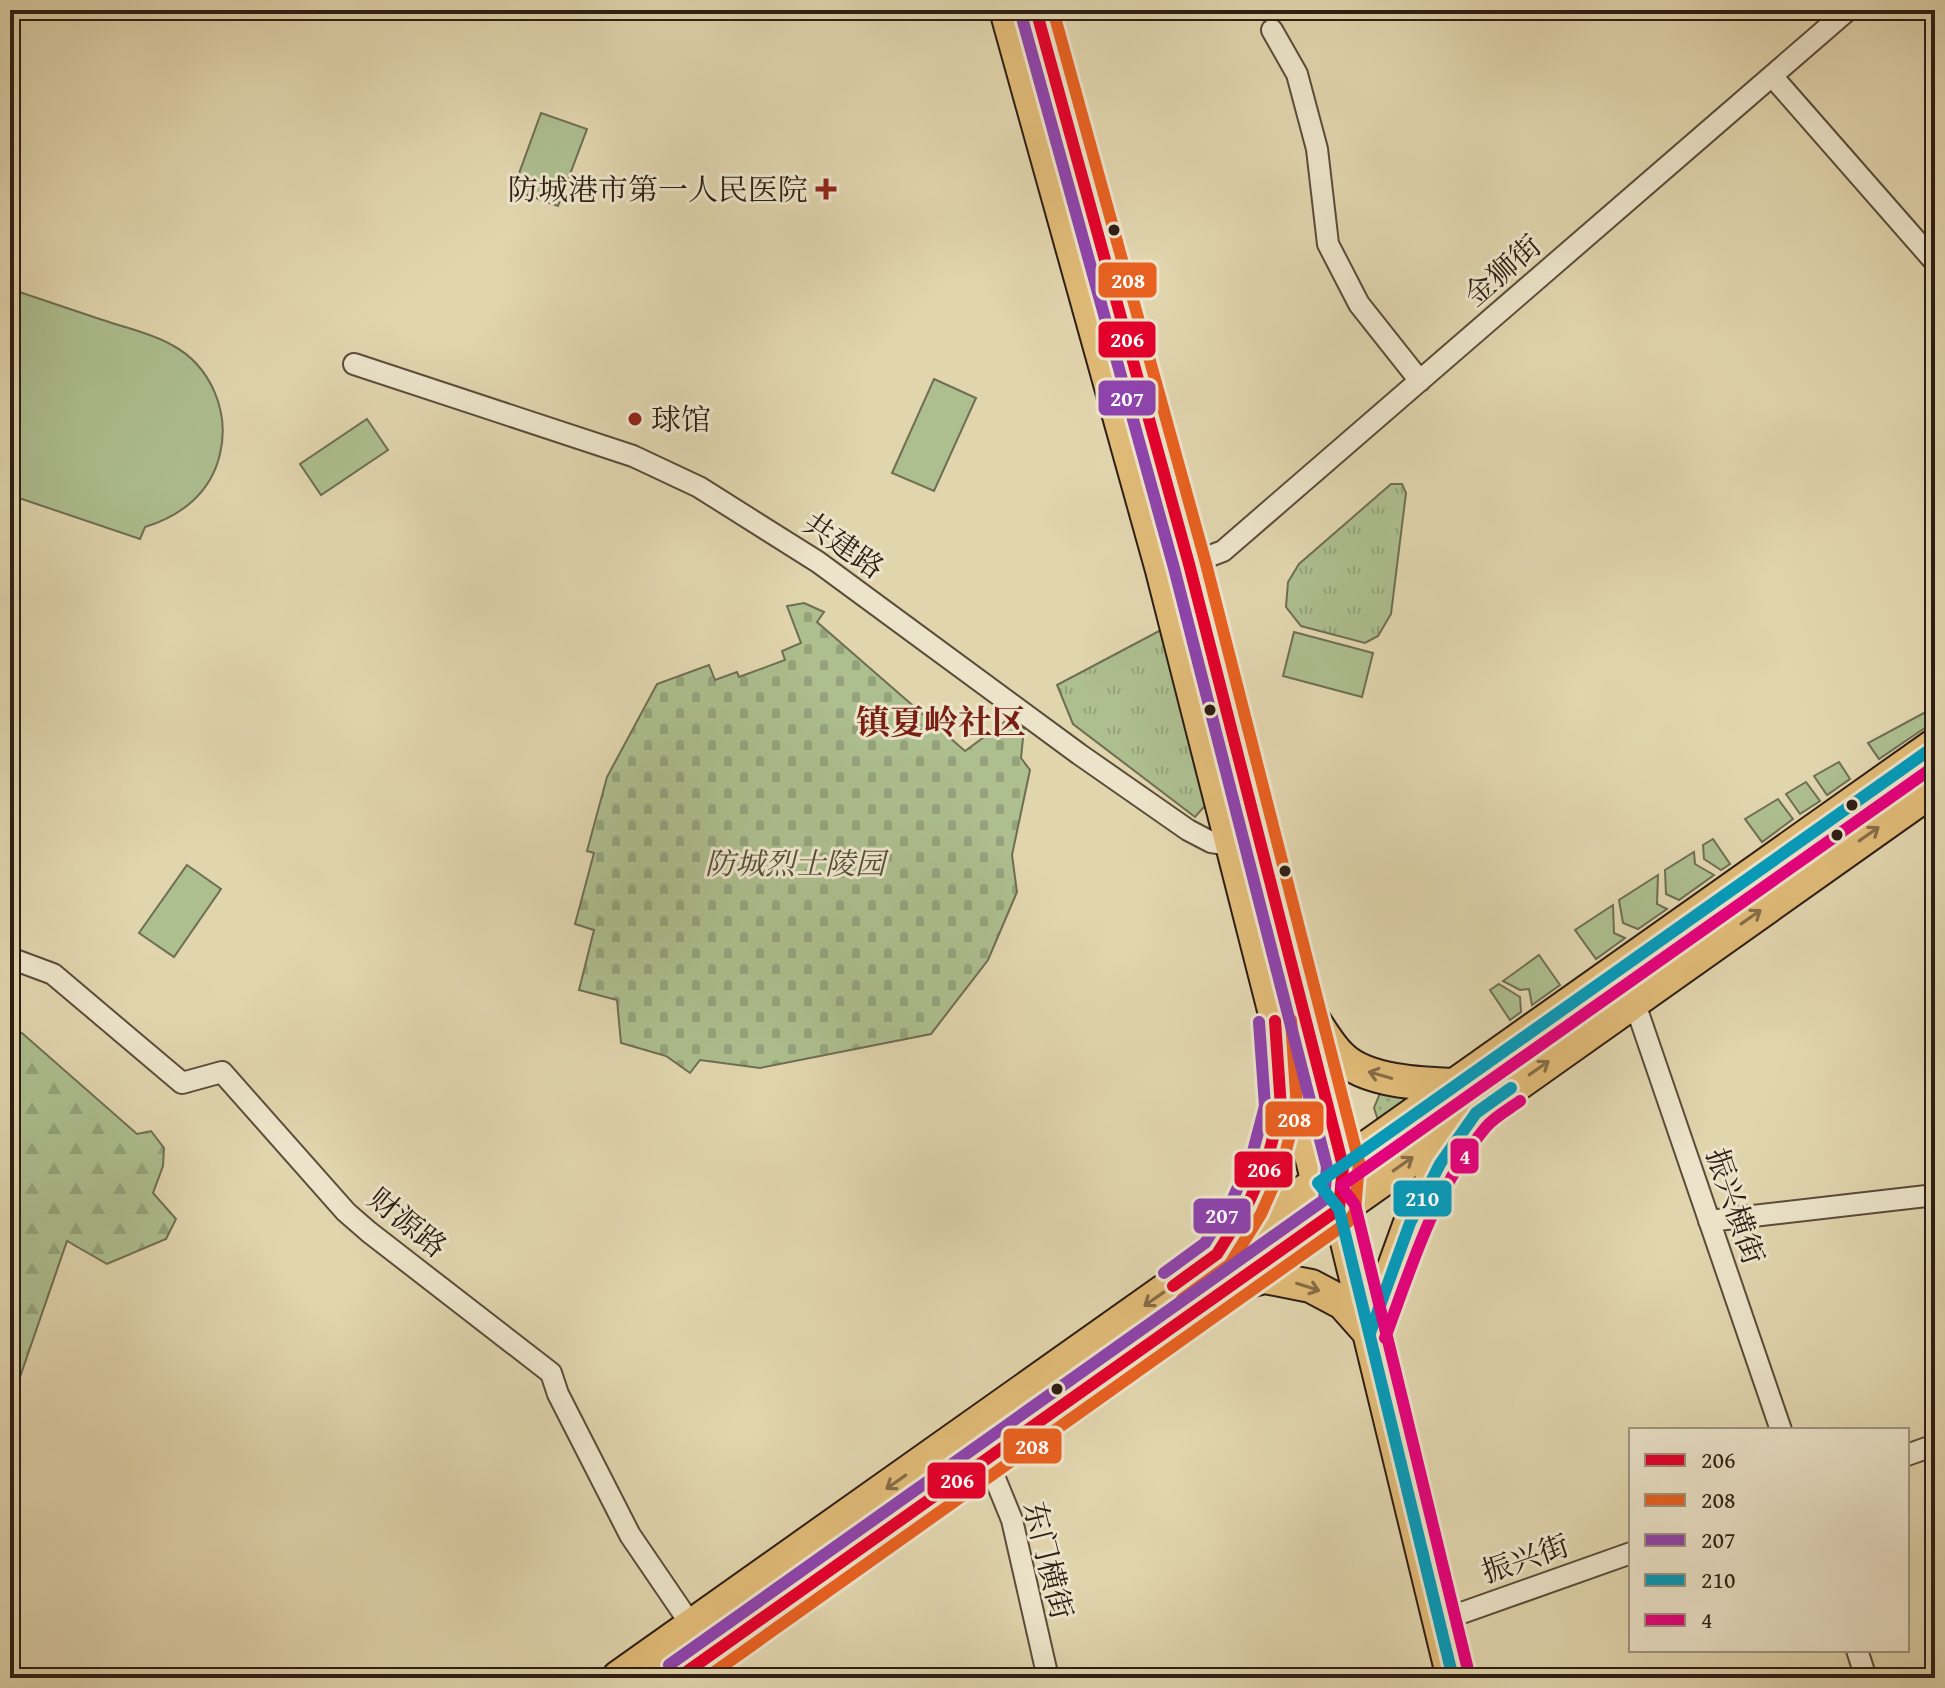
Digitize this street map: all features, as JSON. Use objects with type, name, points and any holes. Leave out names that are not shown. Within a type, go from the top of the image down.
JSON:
[{"type":"highway","points":[[619,1678],[1935,746]]},
{"type":"highway","points":[[678,1678],[1935,787]]},
{"type":"main road","points":[[1006,10],[1162,570],[1246,841]]},
{"type":"main road","points":[[1036,10],[1189,564],[1246,841],[1453,1678]]},
{"type":"main road","points":[[1288,1008],[1342,1059],[1375,1076],[1418,1084],[1457,1085]]},
{"type":"main road","points":[[1217,1254],[1247,1206],[1266,1164],[1281,1108],[1288,1008]]},
{"type":"main road","points":[[1370,1333],[1410,1223],[1440,1164],[1476,1113]]},
{"type":"main road","points":[[1232,1285],[1265,1277],[1311,1286],[1343,1303],[1370,1333]]},
{"type":"street","name":"金狮街","points":[[1189,564],[1223,551],[1848,10]]},
{"type":"street","points":[[1272,30],[1297,74],[1317,149],[1328,244],[1359,304],[1420,381]]},
{"type":"street","points":[[1772,76],[1935,262]]},
{"type":"street","name":"共建路","points":[[354,364],[633,456],[699,487],[818,562],[1188,830],[1211,842],[1246,841]]},
{"type":"street","name":"财源路","points":[[10,958],[53,974],[182,1083],[222,1072],[346,1212],[551,1373],[558,1394],[630,1535],[692,1626]]},
{"type":"street","name":"振兴横街","points":[[1634,1001],[1780,1428]]},
{"type":"street","points":[[1709,1221],[1935,1195]]},
{"type":"street","points":[[1909,1454],[1935,1445]]},
{"type":"street","name":"东门横街","points":[[987,1459],[1012,1520],[1048,1678]]},
{"type":"street","name":"振兴街","points":[[1439,1621],[1629,1554]]},
{"type":"street","points":[[1858,1652],[1866,1678]]},
{"type":"green space","points":[[541,113],[587,129],[558,206],[513,190]]},
{"type":"green space","points":[[10,289],[164,341],[186,354],[207,378],[222,422],[216,468],[193,501],[171,516],[145,527],[140,539],[10,495]]},
{"type":"green space","points":[[934,379],[976,398],[934,491],[892,473]]},
{"type":"green space","points":[[367,419],[388,450],[321,495],[300,464]]},
{"type":"green space","points":[[1391,484],[1402,484],[1406,493],[1391,614],[1378,636],[1365,643],[1301,626],[1286,607],[1288,582],[1299,564]]},
{"type":"green space","name":"防城烈士陵园","points":[[804,603],[824,612],[817,622],[965,751],[1010,718],[1024,728],[1021,758],[1030,770],[1012,855],[1017,892],[988,960],[931,1034],[760,1068],[700,1060],[690,1073],[666,1056],[621,1043],[617,1000],[579,990],[594,930],[575,924],[594,853],[587,851],[607,777],[657,684],[709,665],[715,680],[737,672],[739,677],[785,660],[782,651],[801,643],[787,606]]},
{"type":"green space","points":[[1161,630],[1211,799],[1195,817],[1073,724],[1057,685]]},
{"type":"green space","points":[[1294,632],[1373,653],[1362,697],[1283,676]]},
{"type":"green space","points":[[1935,707],[1935,721],[1879,759],[1868,743]]},
{"type":"green space","points":[[1839,762],[1850,779],[1827,795],[1814,776]]},
{"type":"green space","points":[[1806,782],[1820,801],[1800,814],[1786,794]]},
{"type":"green space","points":[[1778,799],[1793,819],[1762,842],[1745,819]]},
{"type":"green space","points":[[1713,839],[1730,864],[1721,870],[1704,859],[1703,845]]},
{"type":"green space","points":[[1694,852],[1695,864],[1714,875],[1679,900],[1666,894],[1665,870]]},
{"type":"green space","points":[[187,865],[221,889],[174,957],[139,933]]},
{"type":"green space","points":[[1658,875],[1657,904],[1667,909],[1638,929],[1623,923],[1619,900]]},
{"type":"green space","points":[[1613,905],[1614,933],[1625,938],[1596,959],[1575,930]]},
{"type":"green space","points":[[1539,955],[1560,985],[1532,1005],[1529,989],[1520,990],[1503,981]]},
{"type":"green space","points":[[1499,984],[1520,997],[1521,1012],[1510,1020],[1490,990]]},
{"type":"green space","points":[[10,1028],[22,1033],[137,1134],[151,1131],[164,1148],[163,1166],[153,1193],[176,1219],[166,1239],[107,1264],[67,1241],[20,1377],[10,1380]]},
{"type":"green space","points":[[1380,1093],[1409,1098],[1378,1120],[1374,1108]]},
{"type":"transit line","name":"206","points":[[678,1678],[1339,1209],[1343,1166],[1189,564],[1036,10]]},
{"type":"transit line","name":"208","points":[[706,1678],[1348,1222],[1355,1212],[1359,1162],[1205,560],[1053,10]]},
{"type":"transit line","name":"207","points":[[669,1665],[1324,1200],[1327,1167],[1174,568],[1021,14]]},
{"type":"transit line","name":"210","points":[[1453,1678],[1339,1209],[1318,1183],[1935,746]]},
{"type":"transit line","name":"4","points":[[1469,1674],[1355,1205],[1341,1186],[1935,766]]},
{"type":"transit line","name":"208","points":[[1182,1299],[1230,1264],[1261,1214],[1281,1169],[1297,1109],[1291,1020]]},
{"type":"transit line","name":"206","points":[[1173,1286],[1217,1254],[1247,1206],[1266,1164],[1281,1108],[1275,1021]]},
{"type":"transit line","name":"207","points":[[1164,1273],[1205,1243],[1233,1198],[1251,1159],[1265,1106],[1259,1022]]},
{"type":"transit line","name":"210","points":[[1370,1333],[1410,1223],[1440,1164],[1476,1113],[1511,1088]]},
{"type":"transit line","name":"4","points":[[1385,1338],[1426,1228],[1452,1175],[1489,1123],[1520,1101]]},
{"type":"place","name":"防城港市第一人民医院","points":[[826,189]]},
{"type":"place","name":"球馆","points":[[635,419]]},
{"type":"district","name":"镇夏岭社区","points":[[941,721]]}]
